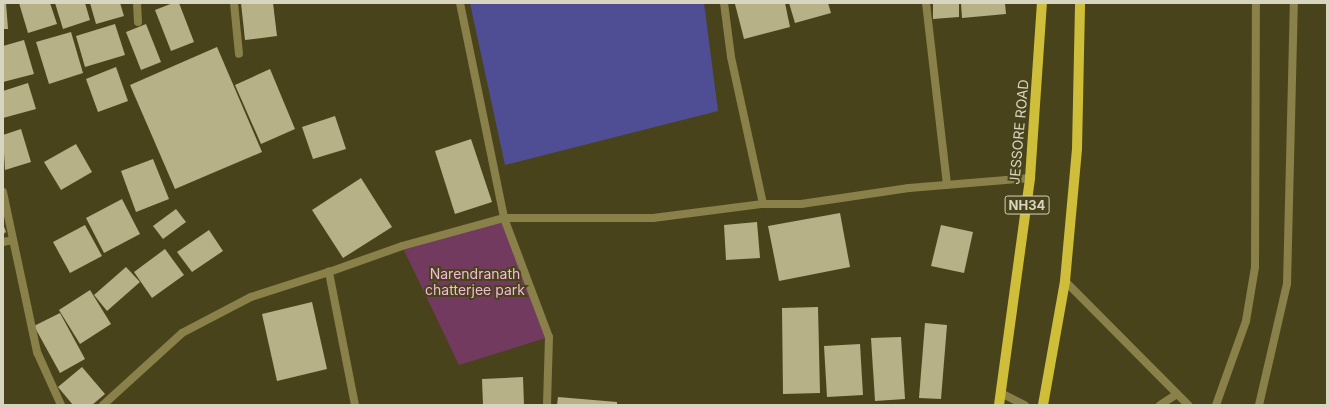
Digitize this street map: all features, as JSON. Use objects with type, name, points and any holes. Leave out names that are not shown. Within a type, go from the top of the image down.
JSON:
[{"type":"main road","name":"JESSORE ROAD","points":[[999,405],[1030,178],[1042,3]]},
{"type":"main road","points":[[1043,405],[1065,281],[1076,149],[1080,3]]},
{"type":"street","points":[[137,3],[138,22]]},
{"type":"street","points":[[234,3],[239,54]]},
{"type":"street","points":[[460,3],[504,218],[549,337],[547,405]]},
{"type":"street","points":[[724,3],[731,57],[763,204]]},
{"type":"street","points":[[926,3],[947,185]]},
{"type":"street","points":[[1216,405],[1246,321],[1255,267],[1256,3]]},
{"type":"street","points":[[1258,405],[1287,284],[1294,3]]},
{"type":"street","points":[[103,405],[182,333],[251,297],[329,272],[402,246],[504,218],[653,218],[763,204],[801,204],[947,185],[1030,178]]},
{"type":"street","points":[[3,192],[37,352],[61,405]]},
{"type":"street","points":[[3,242],[13,240]]},
{"type":"street","points":[[329,272],[355,405]]},
{"type":"street","points":[[1065,281],[1188,405]]},
{"type":"street","points":[[1001,393],[1025,405]]},
{"type":"street","points":[[1160,405],[1177,394]]},
{"type":"green space","name":"Narendranath chatterjee park","points":[[504,218],[549,337],[459,365],[402,246]]},
{"type":"shaded area","points":[[470,3],[704,3],[718,111],[505,165]]},
{"type":"building","points":[[3,3],[6,3],[8,29],[3,29]]},
{"type":"building","points":[[19,3],[50,3],[57,24],[28,33]]},
{"type":"building","points":[[55,3],[85,3],[90,20],[63,29]]},
{"type":"building","points":[[90,3],[120,3],[124,16],[96,24]]},
{"type":"building","points":[[173,3],[179,3],[194,42],[171,51],[155,10]]},
{"type":"building","points":[[241,3],[273,3],[277,36],[245,40]]},
{"type":"building","points":[[785,3],[790,27],[744,39],[735,4]]},
{"type":"building","points":[[789,3],[828,3],[831,13],[795,23]]},
{"type":"building","points":[[933,3],[959,3],[959,17],[933,19]]},
{"type":"building","points":[[961,3],[1005,3],[1006,14],[962,18]]},
{"type":"building","points":[[115,24],[125,55],[85,67],[76,36]]},
{"type":"building","points":[[146,24],[161,62],[141,70],[126,32]]},
{"type":"building","points":[[71,32],[83,73],[49,84],[36,42]]},
{"type":"building","points":[[24,40],[34,74],[3,82],[3,46]]},
{"type":"building","points":[[217,47],[262,152],[175,189],[130,85]]},
{"type":"building","points":[[116,67],[128,101],[98,112],[86,79]]},
{"type":"building","points":[[270,69],[295,129],[261,144],[235,85]]},
{"type":"building","points":[[28,83],[36,109],[3,118],[3,91]]},
{"type":"building","points":[[335,116],[346,149],[313,159],[302,127]]},
{"type":"building","points":[[21,129],[31,162],[5,170],[3,135]]},
{"type":"building","points":[[471,139],[492,202],[455,214],[435,151]]},
{"type":"building","points":[[76,144],[92,172],[61,190],[44,162]]},
{"type":"building","points":[[153,159],[169,199],[136,212],[121,171]]},
{"type":"building","points":[[361,178],[392,227],[343,258],[312,210]]},
{"type":"building","points":[[122,199],[140,234],[104,253],[86,218]]},
{"type":"building","points":[[176,209],[186,222],[163,239],[153,226]]},
{"type":"building","points":[[840,213],[850,267],[779,281],[768,226]]},
{"type":"building","points":[[757,222],[760,258],[726,260],[724,225]]},
{"type":"building","points":[[3,224],[6,232],[3,234]]},
{"type":"building","points":[[85,225],[102,256],[70,273],[53,242]]},
{"type":"building","points":[[941,225],[973,232],[964,273],[931,266]]},
{"type":"building","points":[[209,230],[223,251],[192,272],[177,252]]},
{"type":"building","points":[[165,249],[184,275],[152,298],[134,272]]},
{"type":"building","points":[[126,267],[140,282],[107,311],[94,295]]},
{"type":"building","points":[[90,290],[111,324],[80,344],[59,310]]},
{"type":"building","points":[[312,302],[327,369],[277,381],[262,314]]},
{"type":"building","points":[[818,307],[820,393],[783,394],[782,308]]},
{"type":"building","points":[[60,313],[85,359],[60,373],[34,326]]},
{"type":"building","points":[[925,323],[947,325],[941,399],[919,398]]},
{"type":"building","points":[[901,337],[905,399],[875,401],[871,338]]},
{"type":"building","points":[[860,344],[863,395],[827,397],[824,346]]},
{"type":"building","points":[[82,367],[105,394],[92,405],[73,405],[58,387]]},
{"type":"building","points":[[523,377],[524,405],[483,405],[482,379]]},
{"type":"building","points":[[558,397],[617,402],[617,405],[557,405]]}]
